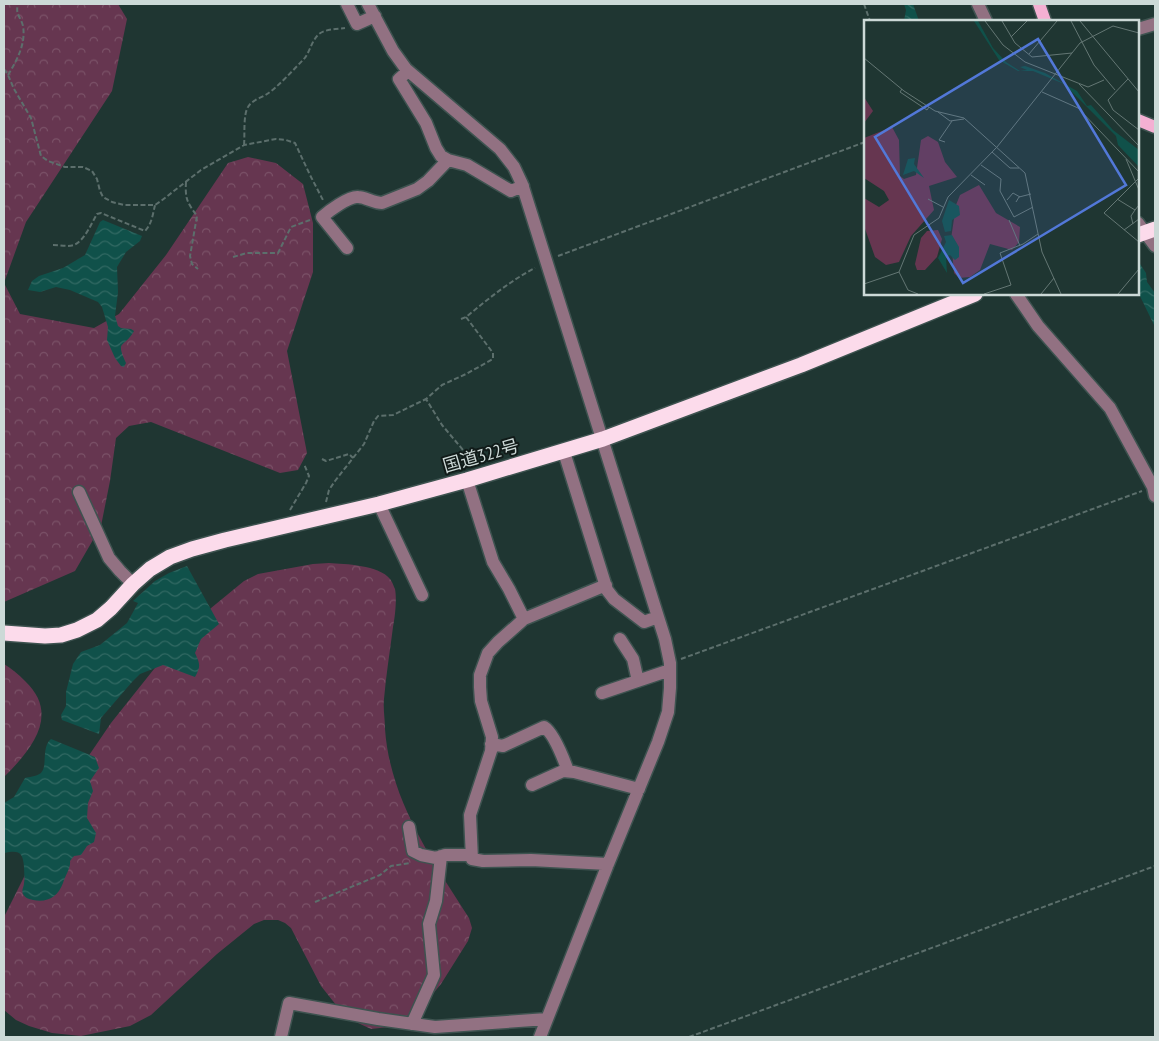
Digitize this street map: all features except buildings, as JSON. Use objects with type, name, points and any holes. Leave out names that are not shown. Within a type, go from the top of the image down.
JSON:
[{"type":"highway","name":"国道322号","points":[[4,633],[45,636],[61,635],[78,630],[97,620],[150,569],[170,557],[201,546],[379,504],[564,452],[800,365],[973,295]]},
{"type":"main road","points":[[1039,4],[1045,20]]},
{"type":"main road","points":[[1139,120],[1155,127]]},
{"type":"street","points":[[347,4],[357,24],[375,16]]},
{"type":"street","points":[[368,4],[393,51],[408,71],[500,149],[514,167],[523,186],[542,264],[603,439],[665,639],[670,667],[668,712],[658,742],[540,1037]]},
{"type":"street","points":[[978,4],[986,20]]},
{"type":"street","points":[[1139,29],[1155,24]]},
{"type":"street","points":[[408,71],[399,79],[426,123],[440,156],[467,165],[511,192],[523,186]]},
{"type":"street","points":[[347,248],[325,214],[349,199],[358,197],[382,203],[417,189],[428,181],[448,160]]},
{"type":"street","points":[[1143,231],[1155,246]]},
{"type":"street","points":[[1017,295],[1038,326],[1110,408],[1154,492]]},
{"type":"street","points":[[564,452],[607,590],[614,599],[644,622],[658,617]]},
{"type":"street","points":[[474,478],[493,562],[524,619]]},
{"type":"street","points":[[79,492],[109,558],[133,584]]},
{"type":"street","points":[[379,504],[422,596]]},
{"type":"street","points":[[606,584],[524,619],[498,642],[488,654],[480,675],[480,687],[481,701],[492,737],[492,744],[470,815],[472,859],[483,861],[531,860],[608,864]]},
{"type":"street","points":[[620,639],[633,659],[638,681]]},
{"type":"street","points":[[602,692],[638,681],[670,667]]},
{"type":"street","points":[[492,744],[502,746],[544,727],[548,729],[568,771]]},
{"type":"street","points":[[532,784],[563,771],[568,771],[639,789]]},
{"type":"street","points":[[409,827],[413,851],[436,858],[441,856],[472,855]]},
{"type":"street","points":[[412,1024],[434,975],[429,924],[436,901],[441,856]]},
{"type":"street","points":[[282,1037],[289,1003],[434,1027],[547,1019]]},
{"type":"path","points":[[8,75],[23,45],[23,25],[17,13],[18,4]]},
{"type":"path","points":[[864,4],[870,20]]},
{"type":"path","points":[[244,145],[245,115],[248,106],[268,94],[307,56],[320,33],[349,28],[357,24]]},
{"type":"path","points":[[4,69],[31,118],[41,156],[48,161],[65,167],[84,167],[92,171],[103,197],[112,202],[124,205],[155,205],[202,170],[244,145],[276,139],[295,143],[325,214],[291,227],[278,253],[247,253],[232,257]]},
{"type":"path","points":[[461,319],[518,277],[542,264],[864,142]]},
{"type":"path","points":[[186,182],[186,196],[197,216],[190,256],[192,264],[198,269]]},
{"type":"path","points":[[53,245],[68,246],[76,244],[85,236],[97,214],[101,213],[145,231],[153,215],[155,205]]},
{"type":"path","points":[[327,516],[325,506],[330,490],[364,444],[378,416],[392,415],[426,399],[442,385],[493,359],[493,353],[466,317]]},
{"type":"path","points":[[426,399],[442,425],[478,468],[474,478]]},
{"type":"path","points":[[322,459],[326,461],[349,454],[353,458]]},
{"type":"path","points":[[284,526],[284,521],[309,476],[304,464]]},
{"type":"path","points":[[670,667],[1154,492]]},
{"type":"path","points":[[315,902],[380,876],[391,866],[424,862],[426,856]]},
{"type":"path","points":[[689,1037],[1155,866]]},
{"type":"green space","points":[[4,4],[118,4],[127,19],[112,91],[26,222],[4,283]]},
{"type":"green space","points":[[248,157],[276,163],[303,184],[313,223],[313,272],[287,351],[307,453],[298,470],[280,473],[151,422],[129,426],[116,438],[101,526],[75,571],[4,602],[4,283],[20,314],[94,328],[119,314],[166,255],[228,163]]},
{"type":"green space","points":[[329,563],[361,566],[378,571],[390,579],[395,589],[395,613],[384,703],[389,755],[395,780],[415,828],[427,851],[469,918],[472,928],[468,941],[441,984],[422,1007],[408,1018],[389,1027],[371,1029],[344,1015],[321,986],[291,928],[278,920],[264,920],[254,924],[217,954],[151,1015],[130,1026],[81,1036],[52,1033],[16,1020],[4,1010],[4,917],[77,773],[111,723],[158,664],[205,613],[244,581],[258,574]]},
{"type":"green space","points":[[4,664],[22,678],[36,694],[41,707],[41,719],[38,732],[32,744],[4,777]]},
{"type":"water","points":[[904,4],[913,4],[919,20],[904,20],[906,10]]},
{"type":"water","points":[[103,220],[142,236],[140,241],[126,252],[117,267],[118,292],[115,316],[118,326],[134,331],[121,347],[126,363],[124,367],[115,358],[107,340],[108,327],[102,307],[98,302],[70,290],[56,287],[40,292],[28,290],[32,281],[39,276],[63,268],[85,255],[100,222]]},
{"type":"water","points":[[1139,262],[1146,273],[1147,282],[1155,293],[1155,327],[1139,294]]},
{"type":"water","points":[[187,566],[219,624],[201,639],[195,653],[199,665],[195,677],[163,665],[140,674],[101,718],[99,734],[62,720],[61,715],[66,706],[66,692],[73,664],[81,652],[100,645],[127,623],[138,603],[133,601],[155,581]]},
{"type":"water","points":[[51,739],[95,757],[99,768],[90,781],[93,791],[88,803],[87,818],[96,833],[94,842],[87,846],[81,855],[74,856],[70,861],[69,869],[58,892],[47,900],[38,901],[27,898],[23,894],[24,867],[21,855],[16,852],[4,853],[4,803],[14,797],[25,778],[41,773],[44,766],[46,747]]}]
